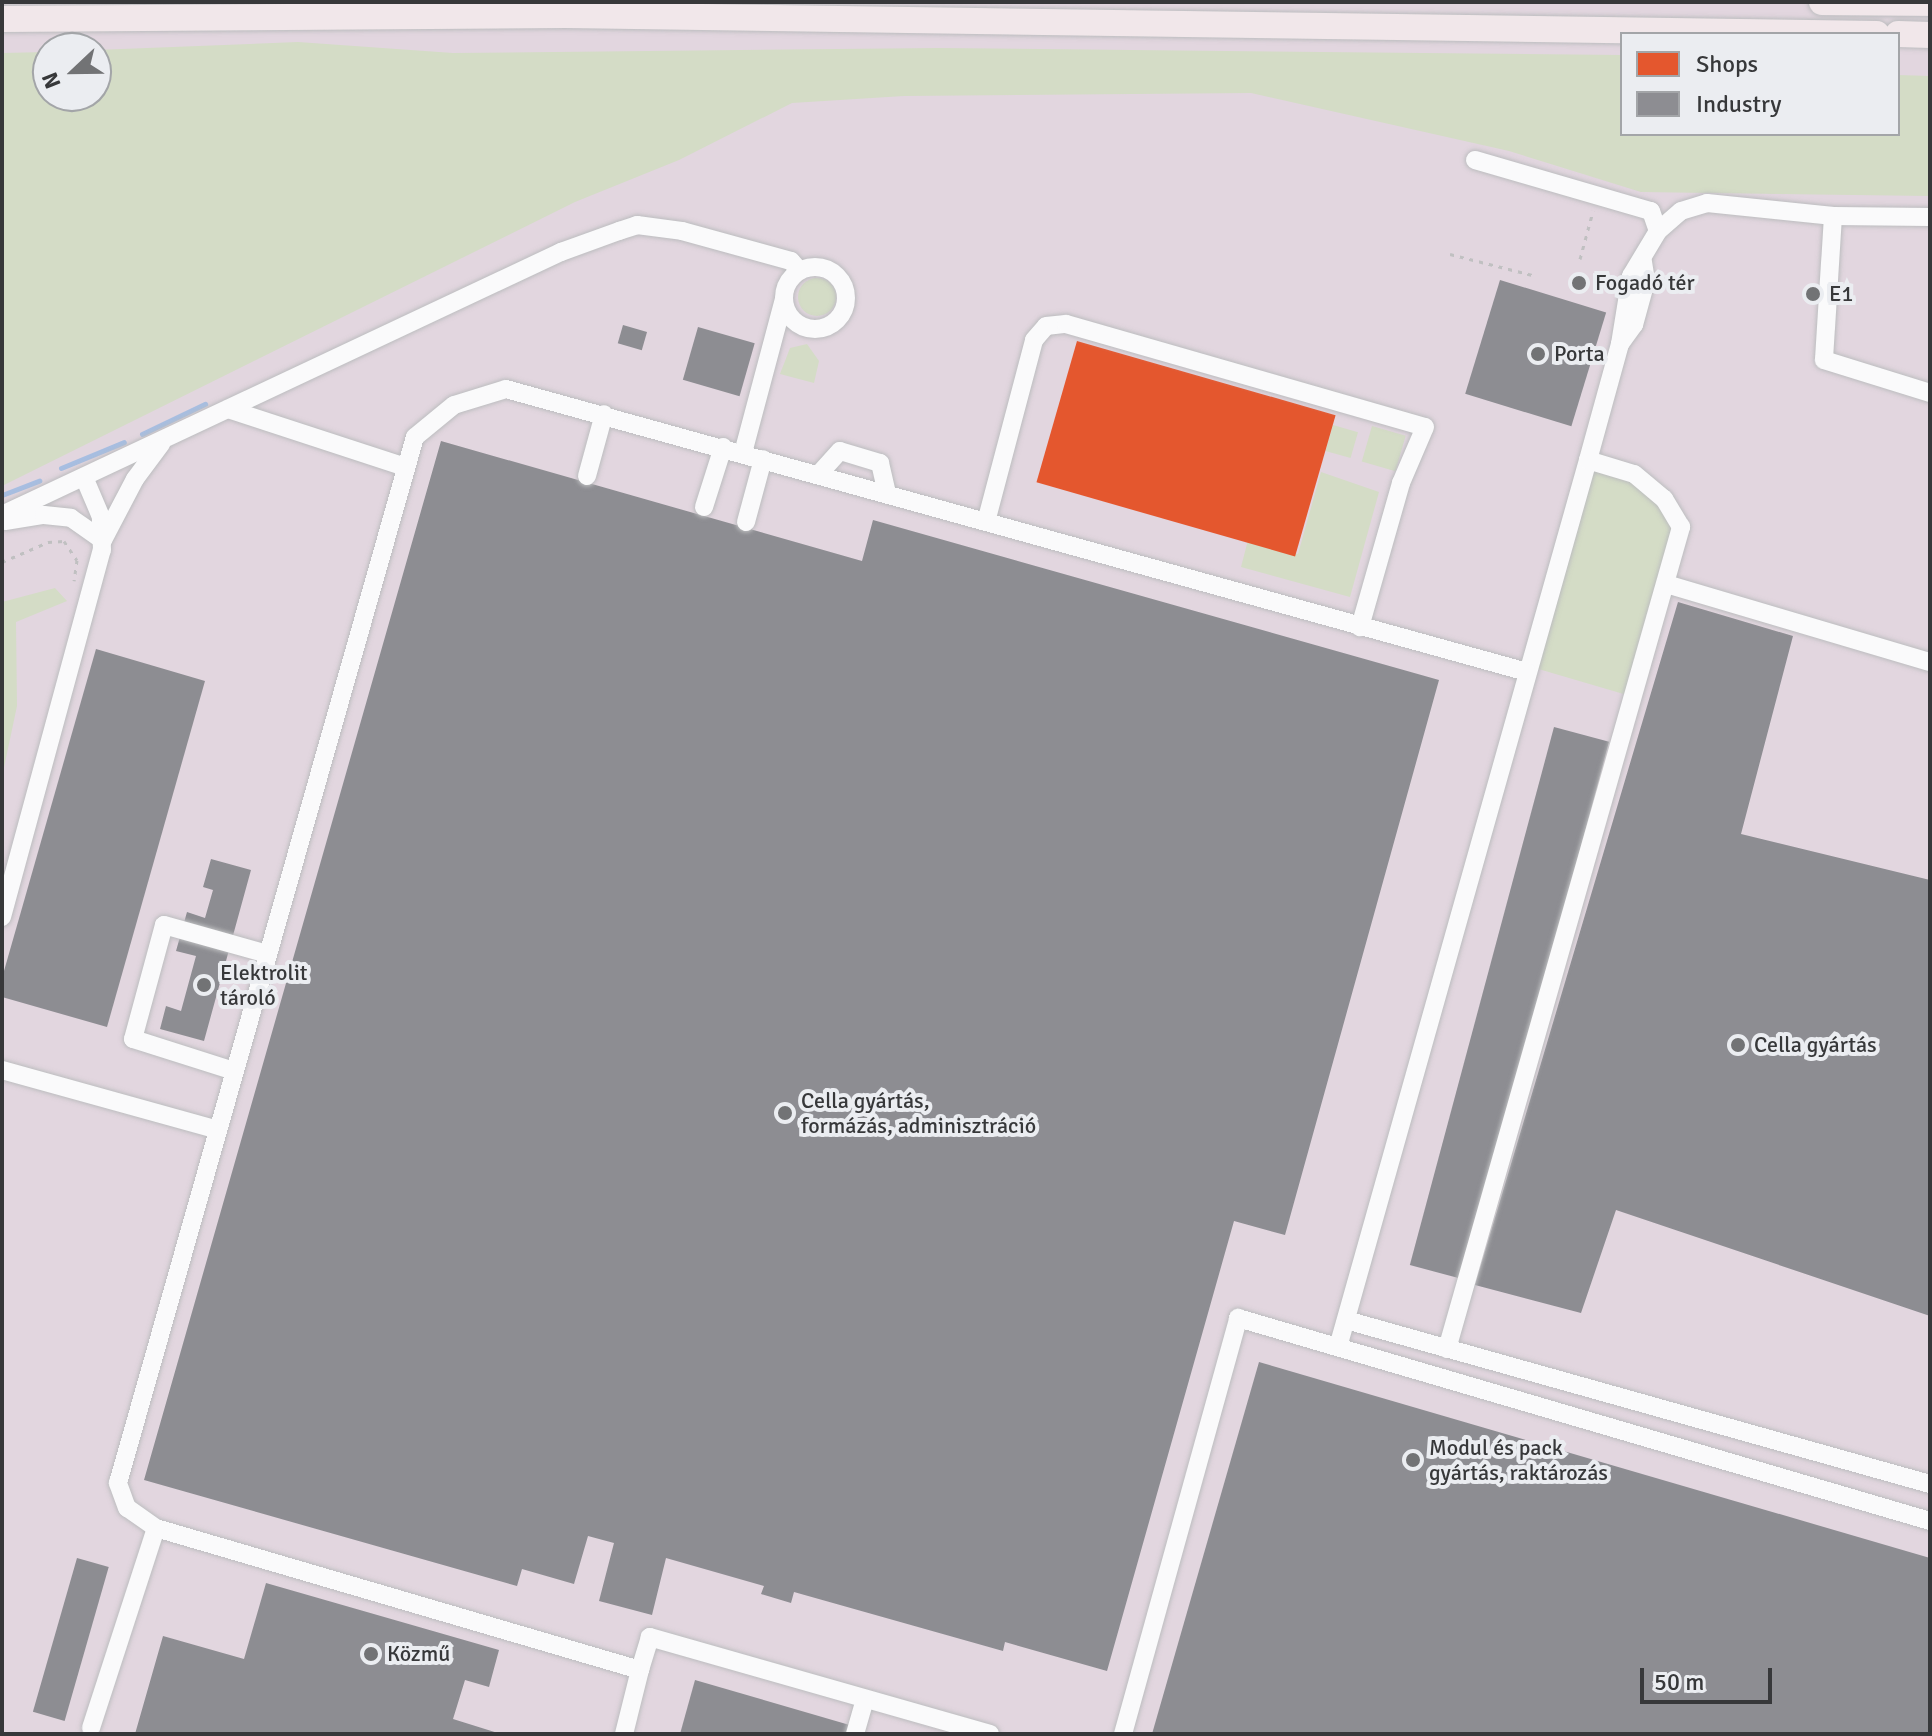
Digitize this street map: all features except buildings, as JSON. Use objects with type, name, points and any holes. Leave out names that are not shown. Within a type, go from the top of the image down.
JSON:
[{"type":"highway","points":[[1822,2],[1930,3]]},
{"type":"highway","points":[[2,19],[270,13],[566,15],[1739,32]]},
{"type":"highway","points":[[1900,34],[1930,35]]},
{"type":"street","points":[[1475,160],[1598,191],[1651,211],[1658,231]]},
{"type":"street","points":[[1338,1347],[1620,344],[1634,325],[1646,281],[1643,261],[1658,231],[1681,211],[1707,203],[1833,216],[1930,217]]},
{"type":"street","points":[[1833,216],[1824,360],[1930,393]]},
{"type":"street","points":[[2,515],[561,252],[637,225],[697,235],[791,261],[800,271]]},
{"type":"street","points":[[743,453],[788,282],[800,271],[818,267],[835,274],[846,292],[843,312],[829,327],[809,329],[791,318],[784,299]]},
{"type":"street","points":[[986,522],[1034,340],[1046,326],[1066,324],[1425,427],[1401,483],[1360,627]]},
{"type":"street","points":[[640,1670],[156,1528],[127,1508],[118,1483],[415,437],[454,405],[506,389],[1527,672]]},
{"type":"street","points":[[228,409],[405,467]]},
{"type":"street","points":[[587,476],[604,414]]},
{"type":"street","points":[[2,917],[103,540],[149,457],[168,437]]},
{"type":"street","points":[[704,507],[723,447]]},
{"type":"street","points":[[819,474],[840,451],[880,463],[887,493]]},
{"type":"street","points":[[746,522],[763,459]]},
{"type":"street","points":[[1447,1349],[1681,527],[1664,499],[1634,474],[1588,460]]},
{"type":"street","points":[[84,477],[97,502],[103,540]]},
{"type":"street","points":[[2,522],[44,515],[71,518],[103,540]]},
{"type":"street","points":[[1666,584],[1930,662]]},
{"type":"street","points":[[234,1071],[133,1039],[164,925],[267,954]]},
{"type":"street","points":[[2,1070],[218,1130]]},
{"type":"street","points":[[1123,1734],[1238,1318],[1930,1521]]},
{"type":"street","points":[[1346,1320],[1930,1484]]},
{"type":"street","points":[[91,1728],[156,1528]]},
{"type":"street","points":[[624,1734],[650,1637],[990,1734]]},
{"type":"street","points":[[855,1734],[865,1699]]},
{"type":"path","points":[[1580,259],[1598,191]]},
{"type":"path","points":[[1450,254],[1536,276]]},
{"type":"path","points":[[2,562],[48,542],[64,541],[77,560],[73,584],[88,592]]},
{"type":"shaded area","points":[[2,2],[1930,2],[1930,1734],[2,1734]]},
{"type":"green space","points":[[298,42],[453,53],[938,48],[1620,55],[1620,136],[1900,136],[1900,75],[1930,76],[1930,196],[1641,192],[1509,151],[1251,93],[904,96],[792,103],[679,160],[575,202],[2,486],[2,53],[32,52],[32,112],[112,112],[112,49]]},
{"type":"green space","points":[[817,278],[831,283],[836,297],[831,311],[817,316],[803,311],[798,297],[803,283]]},
{"type":"green space","points":[[807,344],[819,361],[814,383],[780,374],[790,348]]},
{"type":"green space","points":[[1333,425],[1358,432],[1351,458],[1326,451]]},
{"type":"green space","points":[[1372,426],[1406,436],[1395,471],[1362,462]]},
{"type":"green space","points":[[1592,465],[1632,478],[1661,503],[1675,528],[1627,695],[1535,668]]},
{"type":"green space","points":[[1321,472],[1379,492],[1350,597],[1241,567],[1248,540],[1298,554]]},
{"type":"green space","points":[[55,588],[67,601],[16,622],[17,706],[2,777],[2,602]]},
{"type":"waterway","points":[[142,434],[205,404]]},
{"type":"waterway","points":[[61,468],[124,442]]},
{"type":"waterway","points":[[2,495],[39,481]]},
{"type":"place","name":"Fogadó tér","points":[[1579,283]]},
{"type":"place","name":"E1","points":[[1813,294]]},
{"type":"place","name":"Porta","points":[[1538,354]]},
{"type":"place","name":"Elektrolit tároló","points":[[204,985]]},
{"type":"place","name":"Cella gyártás","points":[[1738,1045]]},
{"type":"place","name":"Cella gyártás, formázás, adminisztráció","points":[[785,1113]]},
{"type":"place","name":"Modul és pack gyártás, raktározás","points":[[1413,1460]]},
{"type":"place","name":"Közmű","points":[[371,1654]]}]
